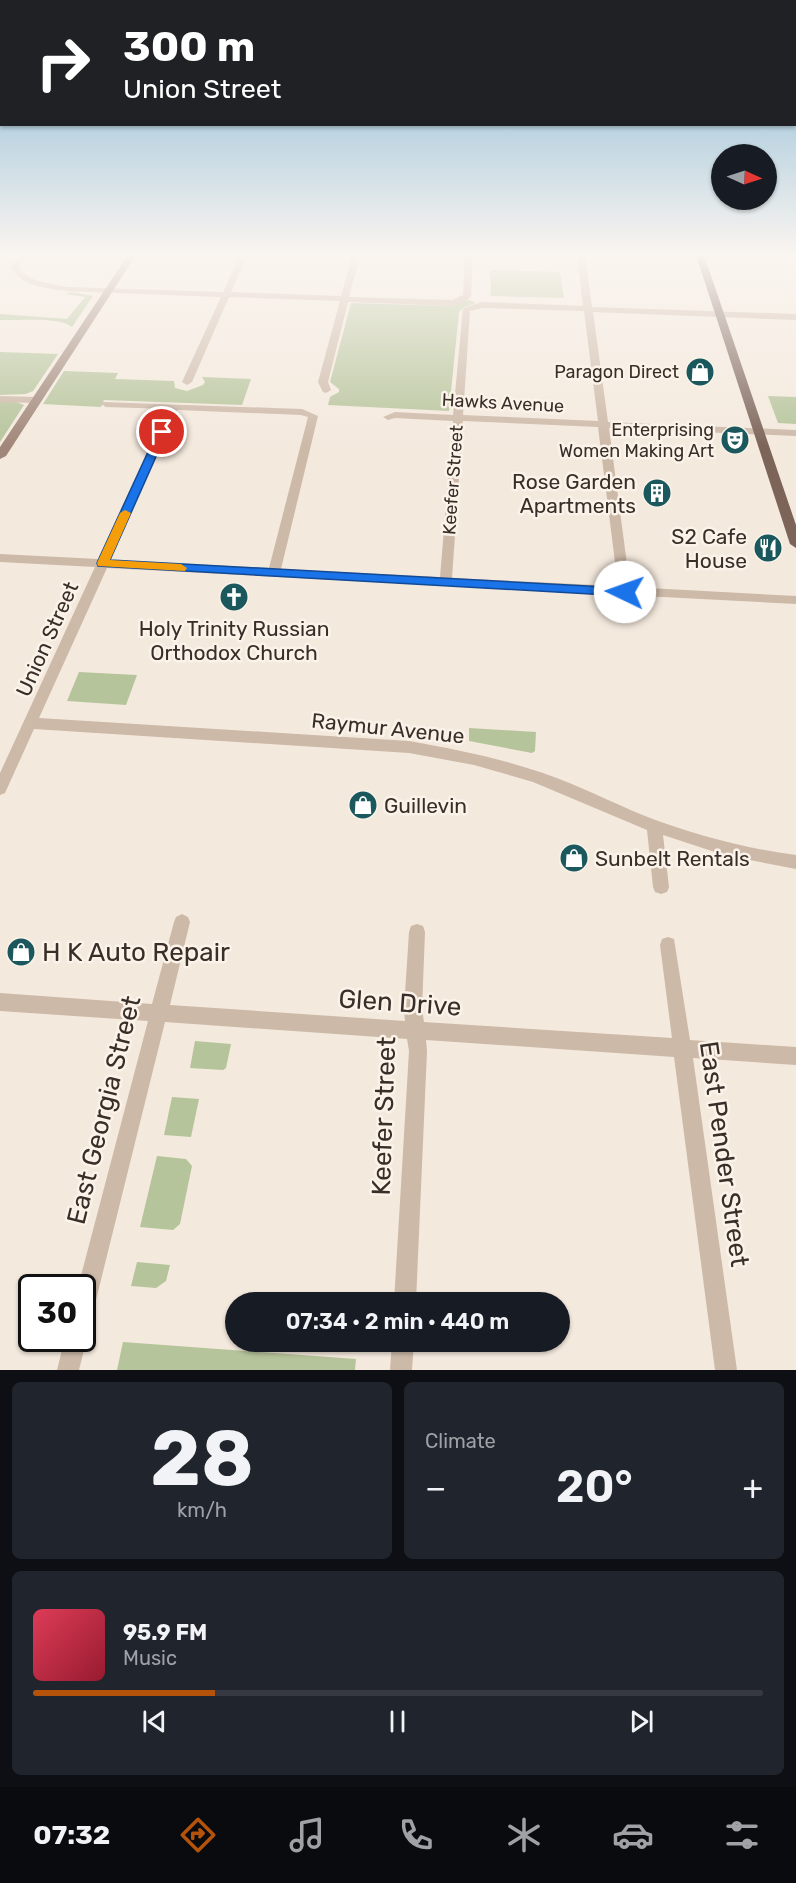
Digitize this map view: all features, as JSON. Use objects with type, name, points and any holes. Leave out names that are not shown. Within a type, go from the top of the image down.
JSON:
[{"type":"main road","points":[[0,456],[90,319]]},
{"type":"main road","points":[[721,319],[796,544]]},
{"type":"street","points":[[187,382],[215,319]]},
{"type":"street","points":[[326,390],[323,382],[339,319]]},
{"type":"street","name":"Keefer Street","points":[[446,582],[465,319]]},
{"type":"street","points":[[588,319],[625,592]]},
{"type":"street","points":[[0,399],[36,400]]},
{"type":"street","points":[[106,404],[310,414],[313,419],[274,573]]},
{"type":"street","name":"Union Street","points":[[0,789],[174,406]]},
{"type":"street","name":"Hawks Avenue","points":[[388,417],[395,415],[458,417],[796,433]]},
{"type":"street","points":[[0,558],[796,600]]},
{"type":"street","name":"Raymur Avenue","points":[[31,723],[409,747],[443,752],[485,761],[539,778],[654,826],[728,850],[796,862]]},
{"type":"street","points":[[654,826],[661,887]]},
{"type":"street","name":"East Georgia Street","points":[[92,1274],[182,922]]},
{"type":"street","name":"Keefer Street","points":[[406,1292],[418,1051],[413,1010],[417,932]]},
{"type":"street","name":"East Pender Street","points":[[668,945],[726,1370]]},
{"type":"street","name":"Glen Drive","points":[[0,1002],[796,1056]]},
{"type":"street","points":[[68,1370],[72,1352]]},
{"type":"street","points":[[401,1370],[402,1352]]},
{"type":"green space","points":[[0,319],[77,319],[72,327],[58,321],[48,320],[0,320]]},
{"type":"green space","points":[[347,319],[458,319],[449,411],[328,405],[330,397],[339,392],[339,389],[330,382]]},
{"type":"green space","points":[[0,352],[58,354],[33,391],[26,394],[0,395]]},
{"type":"green space","points":[[64,371],[118,373],[115,379],[174,381],[175,388],[187,391],[203,385],[205,382],[202,377],[251,379],[242,405],[104,400],[101,407],[43,404]]},
{"type":"green space","points":[[768,396],[796,397],[796,424],[778,423]]},
{"type":"green space","points":[[0,400],[14,401],[24,405],[0,442]]},
{"type":"green space","points":[[79,672],[137,675],[126,705],[67,701]]},
{"type":"green space","points":[[469,728],[536,732],[535,751],[532,753],[469,741]]},
{"type":"green space","points":[[195,1041],[231,1044],[226,1068],[223,1070],[190,1068]]},
{"type":"green space","points":[[172,1097],[199,1099],[191,1137],[164,1135]]},
{"type":"green space","points":[[157,1156],[186,1159],[192,1166],[180,1224],[173,1230],[140,1227]]},
{"type":"green space","points":[[137,1262],[170,1265],[166,1281],[156,1288],[131,1286]]},
{"type":"green space","points":[[123,1342],[225,1349],[225,1352],[260,1352],[356,1359],[355,1370],[117,1370]]},
{"type":"slow traffic","points":[[125,513],[103,563],[181,568]]},
{"type":"place","name":"Paragon Direct","points":[[700,372]]},
{"type":"place","name":"Enterprising Women Making Art","points":[[735,440]]},
{"type":"place","name":"Rose Garden Apartments","points":[[657,493]]},
{"type":"place","name":"S2 Cafe House","points":[[768,548]]},
{"type":"place","name":"Holy Trinity Russian Orthodox Church","points":[[234,597]]},
{"type":"place","name":"Guillevin","points":[[363,805]]},
{"type":"place","name":"Sunbelt Rentals","points":[[574,858]]},
{"type":"place","name":"H K Auto Repair","points":[[21,952]]},
{"type":"route","points":[[162,432],[103,563],[625,592]]}]
